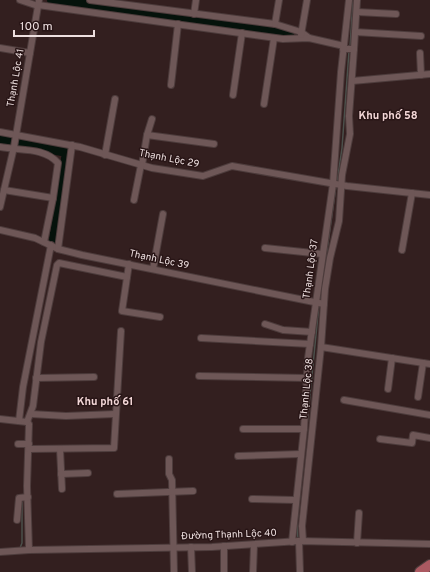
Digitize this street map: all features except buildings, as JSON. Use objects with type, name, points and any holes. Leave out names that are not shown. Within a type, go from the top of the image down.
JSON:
[{"type":"main road","points":[[420,572],[430,565]]},
{"type":"street","points":[[20,0],[274,38],[301,36]]},
{"type":"street","points":[[90,0],[275,24],[301,36],[348,49]]},
{"type":"street","points":[[145,7],[146,0]]},
{"type":"street","points":[[194,14],[196,0]]},
{"type":"street","points":[[275,24],[279,0]]},
{"type":"street","points":[[301,36],[307,0]]},
{"type":"street","name":"Thạnh Lộc 37","points":[[298,541],[295,500],[304,429],[310,344],[322,254],[338,185],[348,49],[349,0]]},
{"type":"street","points":[[321,347],[324,304],[330,258],[339,221],[338,185],[350,134],[352,81],[348,49],[355,32],[358,0]]},
{"type":"street","name":"Thạnh Lộc 41","points":[[0,207],[3,187],[17,135],[39,4]]},
{"type":"street","points":[[357,12],[396,14]]},
{"type":"street","points":[[171,85],[178,24]]},
{"type":"street","points":[[355,32],[421,36]]},
{"type":"street","points":[[233,95],[242,33]]},
{"type":"street","points":[[264,104],[274,38]]},
{"type":"street","points":[[0,48],[30,53]]},
{"type":"street","points":[[420,52],[421,75]]},
{"type":"street","points":[[352,81],[430,74]]},
{"type":"street","points":[[105,154],[115,99]]},
{"type":"street","points":[[134,200],[146,135],[152,119]]},
{"type":"street","name":"Thạnh Lộc 29","points":[[0,132],[72,145],[141,165],[203,176],[232,166],[338,185],[430,196]]},
{"type":"street","points":[[146,135],[214,144]]},
{"type":"street","points":[[58,249],[72,145]]},
{"type":"street","points":[[0,147],[39,151],[52,156],[58,163],[54,198],[44,242]]},
{"type":"street","points":[[3,187],[54,198]]},
{"type":"street","points":[[402,250],[412,194]]},
{"type":"street","points":[[152,268],[163,214]]},
{"type":"street","name":"Thạnh Lộc 39","points":[[0,230],[35,238],[58,249],[324,304]]},
{"type":"street","points":[[19,421],[23,387],[51,245]]},
{"type":"street","points":[[265,248],[322,254]]},
{"type":"street","points":[[29,550],[28,497],[24,486],[29,447],[29,424],[27,422],[31,414],[41,342],[57,264],[59,263],[128,277]]},
{"type":"street","points":[[129,264],[122,311],[160,317]]},
{"type":"street","points":[[265,324],[283,330],[312,332]]},
{"type":"street","points":[[18,444],[29,447],[60,449],[114,448],[115,414],[122,331]]},
{"type":"street","points":[[201,338],[310,344]]},
{"type":"street","name":"Thạnh Lộc 38","points":[[298,541],[302,526],[321,347],[430,364]]},
{"type":"street","points":[[388,389],[392,358]]},
{"type":"street","points":[[418,397],[423,363]]},
{"type":"street","points":[[199,376],[307,378]]},
{"type":"street","points":[[36,378],[94,377]]},
{"type":"street","points":[[344,400],[430,416]]},
{"type":"street","points":[[31,414],[66,416],[115,414]]},
{"type":"street","points":[[0,419],[27,422]]},
{"type":"street","points":[[243,428],[304,429]]},
{"type":"street","points":[[380,439],[412,443],[413,435],[430,438]]},
{"type":"street","points":[[60,449],[62,488]]},
{"type":"street","points":[[238,456],[300,454]]},
{"type":"street","points":[[20,460],[28,461]]},
{"type":"street","points":[[169,460],[173,491],[174,572]]},
{"type":"street","points":[[61,474],[88,473]]},
{"type":"street","points":[[118,494],[193,491]]},
{"type":"street","points":[[17,520],[19,498],[28,497]]},
{"type":"street","points":[[252,499],[295,500]]},
{"type":"street","points":[[357,543],[360,513]]},
{"type":"street","points":[[298,541],[300,572]]},
{"type":"street","name":"Đường Thạnh Lộc 40","points":[[0,552],[29,550],[254,545],[298,541],[430,544]]},
{"type":"street","points":[[253,572],[254,545]]},
{"type":"street","points":[[224,546],[224,572]]},
{"type":"street","points":[[191,547],[192,572]]},
{"type":"waterway","points":[[52,0],[289,34]]},
{"type":"waterway","points":[[350,47],[353,0]]},
{"type":"waterway","points":[[337,182],[342,148],[349,51]]},
{"type":"waterway","points":[[0,139],[67,152],[54,240]]},
{"type":"waterway","points":[[320,301],[336,186]]},
{"type":"waterway","points":[[307,425],[319,305]]},
{"type":"waterway","points":[[298,540],[297,523],[303,466]]},
{"type":"waterway","points":[[20,548],[22,543],[22,502]]},
{"type":"district","name":"Khu phố 58","points":[[388,116]]},
{"type":"district","name":"Khu phố 61","points":[[105,402]]}]
